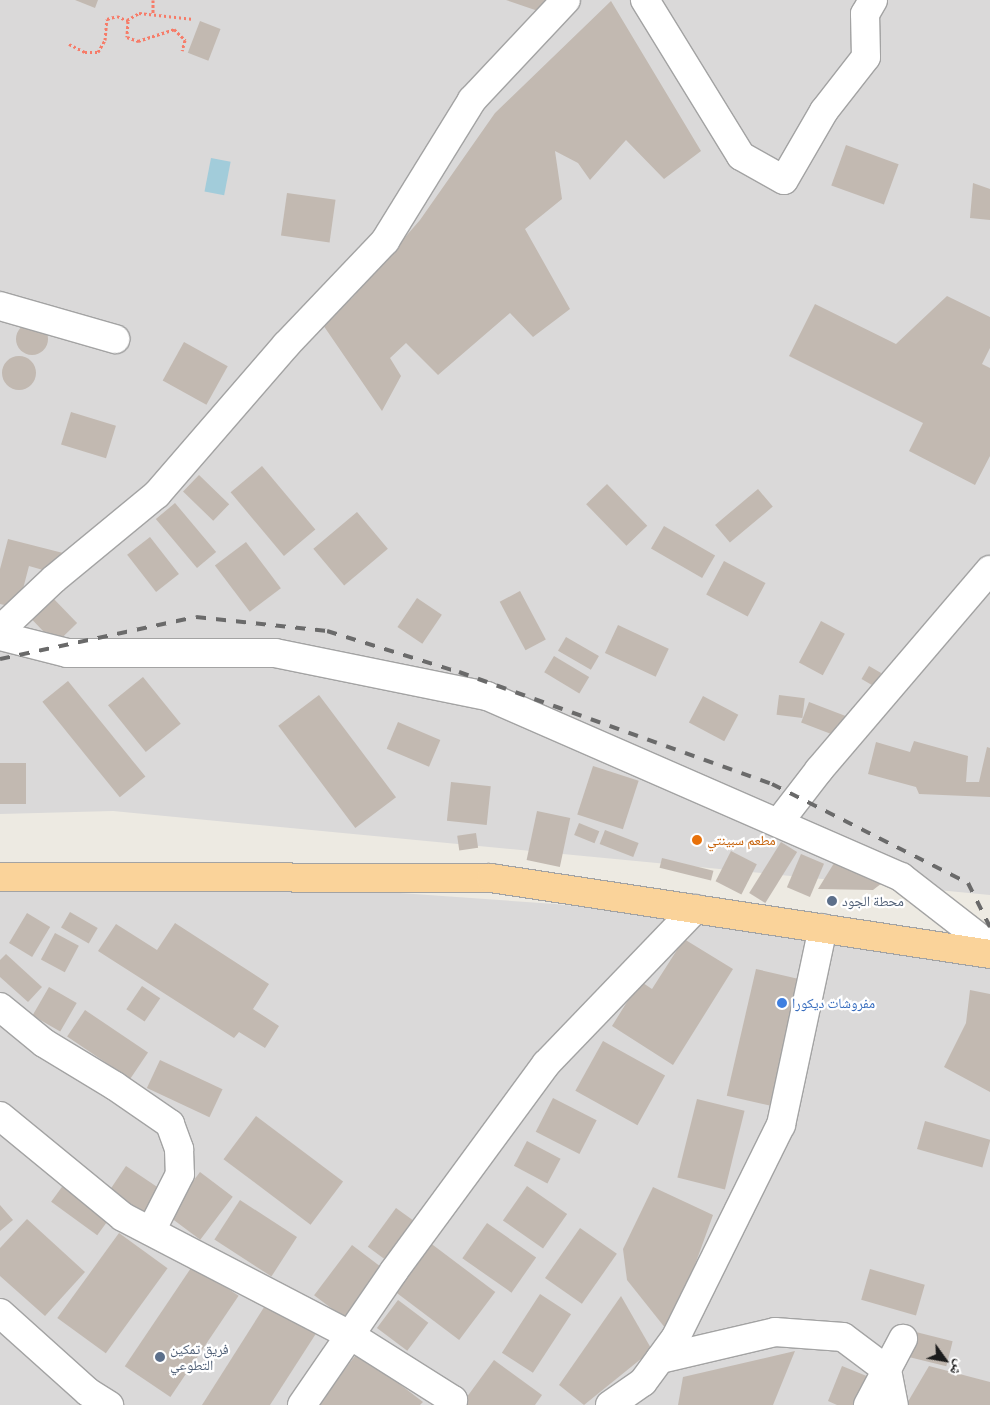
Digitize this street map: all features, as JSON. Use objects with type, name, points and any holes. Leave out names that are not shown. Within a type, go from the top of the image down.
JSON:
[{"type":"main road","points":[[0,877],[491,878],[990,954]]},
{"type":"street","points":[[0,630],[54,579],[157,494],[286,345],[385,241],[472,100],[566,0]]},
{"type":"street","points":[[645,0],[741,156],[784,180],[824,111],[866,57],[865,14],[873,0]]},
{"type":"street","points":[[0,306],[116,339]]},
{"type":"street","points":[[779,822],[819,770],[990,570]]},
{"type":"street","points":[[0,636],[67,653],[275,653],[488,696],[901,877],[990,946]]},
{"type":"street","points":[[302,1405],[350,1334],[546,1064],[695,909]]},
{"type":"street","points":[[610,1405],[643,1382],[676,1337],[781,1125],[823,928]]},
{"type":"street","points":[[0,1007],[44,1043],[116,1086],[170,1124],[179,1149],[180,1174],[151,1231]]},
{"type":"street","points":[[0,1116],[123,1217],[350,1334],[453,1400],[452,1405]]},
{"type":"street","points":[[0,1313],[88,1392],[109,1405]]},
{"type":"street","points":[[660,1359],[776,1332],[843,1337],[887,1370],[894,1405]]},
{"type":"street","points":[[868,1405],[903,1339]]},
{"type":"path","points":[[153,0],[153,14]]},
{"type":"path","points":[[128,20],[139,12],[194,19]]},
{"type":"path","points":[[69,44],[85,52],[98,52],[105,40],[107,19],[117,16],[128,21],[127,37],[138,41],[174,29],[185,40],[182,51]]},
{"type":"shaded area","points":[[0,0],[990,0],[990,895],[113,811],[0,814]]},
{"type":"shaded area","points":[[0,874],[245,882],[555,904],[924,942],[990,958],[990,1405],[0,1405]]},
{"type":"water","points":[[211,158],[231,162],[224,195],[205,191]]},
{"type":"building","points":[[75,0],[98,0],[95,8]]},
{"type":"building","points":[[506,0],[545,0],[541,12]]},
{"type":"building","points":[[611,1],[701,151],[664,179],[626,140],[590,180],[578,163],[555,151],[562,199],[525,229],[570,309],[533,337],[510,313],[438,375],[406,343],[390,358],[401,376],[382,411],[321,322],[352,298],[420,220],[495,113]]},
{"type":"building","points":[[200,21],[221,29],[208,61],[188,53]]},
{"type":"building","points":[[846,145],[899,164],[884,205],[831,185]]},
{"type":"building","points":[[973,183],[990,189],[990,220],[970,218]]},
{"type":"building","points":[[287,193],[336,200],[330,242],[281,236]]},
{"type":"building","points":[[947,296],[990,317],[990,348],[982,364],[990,368],[990,456],[975,485],[909,451],[923,423],[789,356],[815,304],[896,344]]},
{"type":"building","points":[[32,323],[43,328],[48,339],[43,350],[32,355],[21,350],[16,339],[21,328]]},
{"type":"building","points":[[184,342],[228,366],[206,405],[163,380]]},
{"type":"building","points":[[19,356],[31,361],[36,373],[31,385],[19,390],[7,385],[2,373],[7,361]]},
{"type":"building","points":[[71,412],[116,426],[106,458],[61,445]]},
{"type":"building","points":[[262,466],[315,530],[284,556],[231,492]]},
{"type":"building","points":[[199,475],[229,504],[213,521],[183,492]]},
{"type":"building","points":[[607,484],[647,526],[626,546],[586,504]]},
{"type":"building","points":[[758,489],[773,507],[730,543],[715,525]]},
{"type":"building","points":[[175,503],[216,552],[197,568],[156,519]]},
{"type":"building","points":[[357,512],[388,549],[344,585],[313,549]]},
{"type":"building","points":[[664,526],[715,556],[702,578],[651,549]]},
{"type":"building","points":[[150,537],[179,574],[156,592],[127,555]]},
{"type":"building","points":[[8,539],[63,553],[57,574],[29,566],[18,608],[0,604],[0,569]]},
{"type":"building","points":[[246,542],[281,588],[250,612],[215,565]]},
{"type":"building","points":[[724,561],[765,583],[748,617],[706,595]]},
{"type":"building","points":[[520,591],[546,640],[526,650],[500,602]]},
{"type":"building","points":[[50,595],[77,623],[56,644],[28,616]]},
{"type":"building","points":[[417,598],[442,615],[422,644],[397,627]]},
{"type":"building","points":[[821,621],[845,634],[823,675],[799,662]]},
{"type":"building","points":[[618,625],[669,649],[656,677],[605,653]]},
{"type":"building","points":[[566,637],[599,656],[591,670],[558,651]]},
{"type":"building","points":[[554,656],[589,677],[579,693],[544,672]]},
{"type":"building","points":[[869,666],[881,673],[874,686],[862,679]]},
{"type":"building","points":[[143,677],[181,724],[146,752],[108,705]]},
{"type":"building","points":[[68,681],[145,777],[120,797],[42,702]]},
{"type":"building","points":[[319,695],[396,797],[355,828],[278,726]]},
{"type":"building","points":[[779,695],[805,698],[802,718],[777,715]]},
{"type":"building","points":[[703,696],[738,715],[724,741],[689,722]]},
{"type":"building","points":[[809,702],[848,717],[840,738],[801,723]]},
{"type":"building","points":[[398,722],[440,740],[429,767],[387,749]]},
{"type":"building","points":[[914,741],[968,756],[966,782],[979,782],[987,747],[990,748],[990,797],[919,794],[916,787],[868,774],[876,742],[910,752]]},
{"type":"building","points":[[0,763],[26,763],[26,804],[0,804]]},
{"type":"building","points":[[593,766],[639,781],[623,829],[577,815]]},
{"type":"building","points":[[451,782],[491,786],[487,825],[447,821]]},
{"type":"building","points":[[537,811],[570,818],[560,867],[527,860]]},
{"type":"building","points":[[579,823],[599,831],[595,843],[574,835]]},
{"type":"building","points":[[605,830],[639,843],[633,857],[600,844]]},
{"type":"building","points":[[476,833],[478,848],[459,850],[457,836]]},
{"type":"building","points":[[781,842],[797,852],[765,903],[749,893]]},
{"type":"building","points":[[731,851],[757,864],[741,894],[716,881]]},
{"type":"building","points":[[801,854],[824,864],[810,897],[787,887]]},
{"type":"building","points":[[662,858],[713,871],[711,881],[660,868]]},
{"type":"building","points":[[836,860],[886,880],[873,890],[818,889]]},
{"type":"building","points":[[70,912],[98,928],[89,944],[61,928]]},
{"type":"building","points":[[27,913],[50,927],[32,957],[9,943]]},
{"type":"building","points":[[175,923],[269,984],[253,1009],[279,1026],[265,1048],[239,1032],[234,1038],[98,951],[116,924],[157,950]]},
{"type":"building","points":[[55,933],[79,946],[65,972],[41,959]]},
{"type":"building","points":[[684,939],[733,969],[673,1065],[612,1026],[640,981],[652,989]]},
{"type":"building","points":[[6,954],[42,987],[28,1002],[0,977],[0,960]]},
{"type":"building","points":[[756,969],[799,979],[770,1106],[727,1096]]},
{"type":"building","points":[[142,986],[160,998],[145,1022],[126,1009]]},
{"type":"building","points":[[49,987],[77,1003],[60,1032],[32,1016]]},
{"type":"building","points":[[970,990],[990,994],[990,1092],[944,1067],[966,1023]]},
{"type":"building","points":[[85,1010],[148,1052],[130,1079],[67,1037]]},
{"type":"building","points":[[603,1041],[665,1075],[637,1125],[575,1091]]},
{"type":"building","points":[[160,1060],[223,1089],[209,1117],[147,1088]]},
{"type":"building","points":[[553,1098],[597,1120],[579,1154],[536,1132]]},
{"type":"building","points":[[697,1099],[745,1111],[725,1189],[677,1178]]},
{"type":"building","points":[[256,1116],[343,1182],[311,1225],[224,1159]]},
{"type":"building","points":[[925,1121],[990,1140],[982,1168],[917,1149]]},
{"type":"building","points":[[527,1141],[561,1159],[547,1184],[514,1166]]},
{"type":"building","points":[[126,1166],[166,1193],[145,1224],[105,1197]]},
{"type":"building","points":[[200,1172],[233,1197],[200,1240],[168,1215]]},
{"type":"building","points":[[67,1180],[113,1214],[97,1235],[51,1202]]},
{"type":"building","points":[[527,1186],[567,1214],[543,1249],[503,1220]]},
{"type":"building","points":[[653,1187],[713,1215],[670,1334],[627,1280],[623,1249]]},
{"type":"building","points":[[240,1200],[297,1237],[271,1276],[214,1239]]},
{"type":"building","points":[[0,1205],[13,1220],[0,1231]]},
{"type":"building","points":[[396,1208],[419,1225],[391,1264],[368,1247]]},
{"type":"building","points":[[27,1219],[85,1272],[45,1316],[0,1276],[0,1248]]},
{"type":"building","points":[[487,1223],[536,1257],[511,1293],[462,1258]]},
{"type":"building","points":[[580,1228],[617,1254],[582,1304],[545,1278]]},
{"type":"building","points":[[119,1233],[168,1268],[106,1353],[57,1318]]},
{"type":"building","points":[[425,1239],[495,1292],[459,1340],[389,1287]]},
{"type":"building","points":[[352,1245],[386,1271],[348,1321],[314,1295]]},
{"type":"building","points":[[193,1265],[239,1296],[170,1397],[125,1366]]},
{"type":"building","points":[[870,1269],[925,1285],[916,1315],[861,1300]]},
{"type":"building","points":[[540,1294],[571,1314],[533,1373],[502,1353]]},
{"type":"building","points":[[621,1296],[652,1350],[584,1405],[559,1385]]},
{"type":"building","points":[[398,1300],[428,1323],[407,1351],[377,1328]]},
{"type":"building","points":[[268,1301],[317,1332],[270,1405],[202,1405]]},
{"type":"building","points":[[908,1330],[953,1341],[946,1366],[902,1355]]},
{"type":"building","points":[[795,1351],[773,1405],[678,1405],[683,1377]]},
{"type":"building","points":[[358,1352],[423,1402],[420,1405],[318,1405]]},
{"type":"building","points":[[494,1360],[542,1395],[535,1405],[461,1405]]},
{"type":"building","points":[[842,1366],[874,1379],[863,1405],[837,1405],[828,1401]]},
{"type":"building","points":[[929,1366],[990,1382],[990,1405],[906,1405]]},
{"type":"railway","points":[[0,659],[196,617],[327,631],[459,672],[772,784],[968,883],[990,927]]},
{"type":"place","name":"مطعم سبينتي","points":[[697,840]]},
{"type":"place","name":"محطة الجود","points":[[832,901]]},
{"type":"place","name":"مفروشات ديكورا","points":[[782,1003]]},
{"type":"place","name":"فريق تمكين التطوعي","points":[[160,1357]]}]
